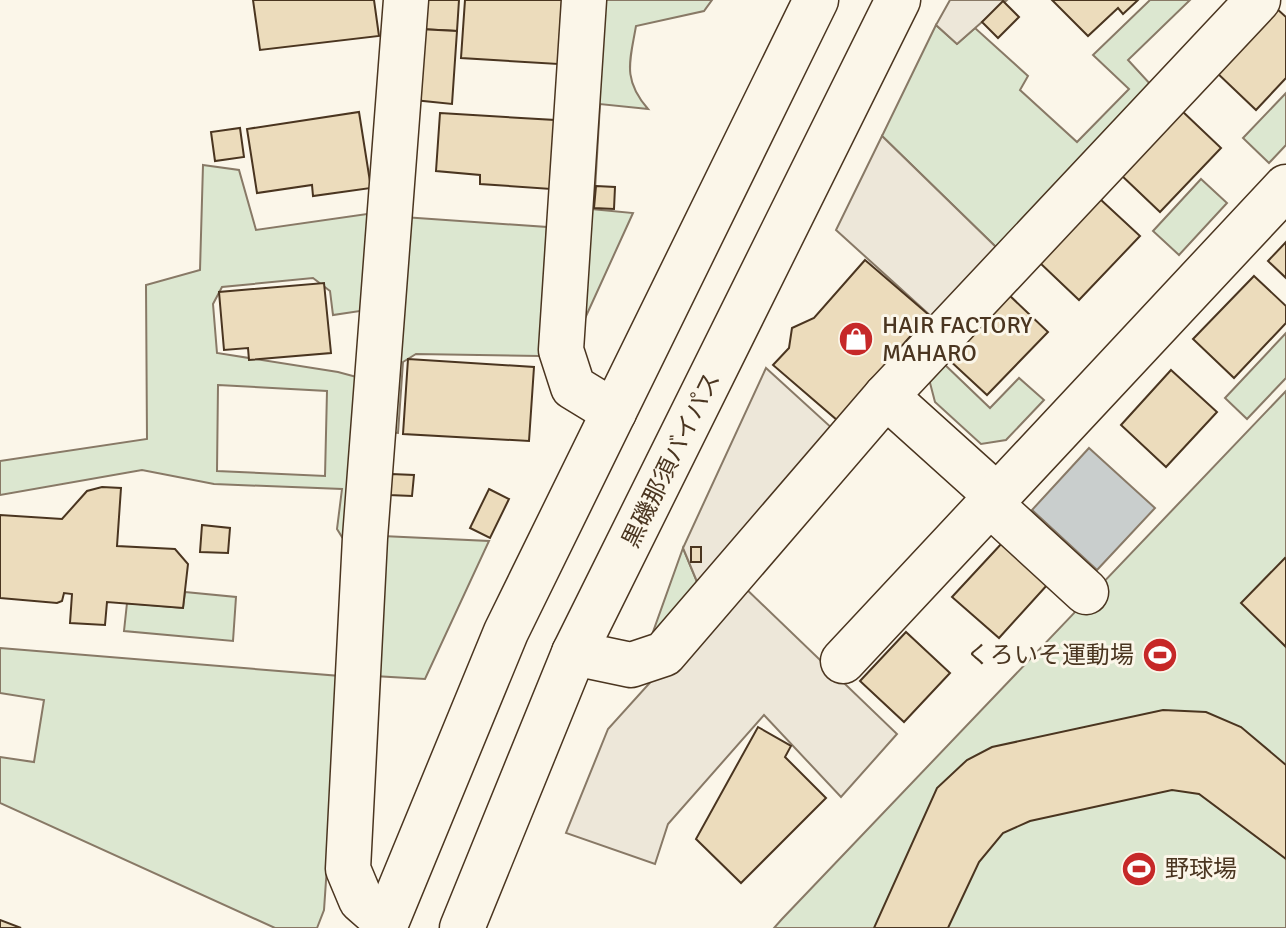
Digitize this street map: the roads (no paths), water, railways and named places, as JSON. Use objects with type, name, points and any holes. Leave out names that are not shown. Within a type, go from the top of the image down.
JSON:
[{"type":"street","points":[[406,0],[366,523],[348,869],[361,900],[385,925],[506,632],[816,0]]},
{"type":"street","points":[[584,0],[561,350],[573,387],[614,412]]},
{"type":"street","name":"黒磯那須バイパス","points":[[462,928],[574,653],[898,0]]},
{"type":"street","points":[[574,653],[631,665],[664,654],[886,396],[1258,0]]},
{"type":"street","points":[[843,661],[1286,187]]},
{"type":"street","points":[[886,396],[1086,592]]},
{"type":"place","name":"HAIR FACTORY MAHARO","points":[[856,339]]},
{"type":"place","name":"くろいそ運動場","points":[[1160,655]]},
{"type":"place","name":"野球場","points":[[1139,869]]}]
